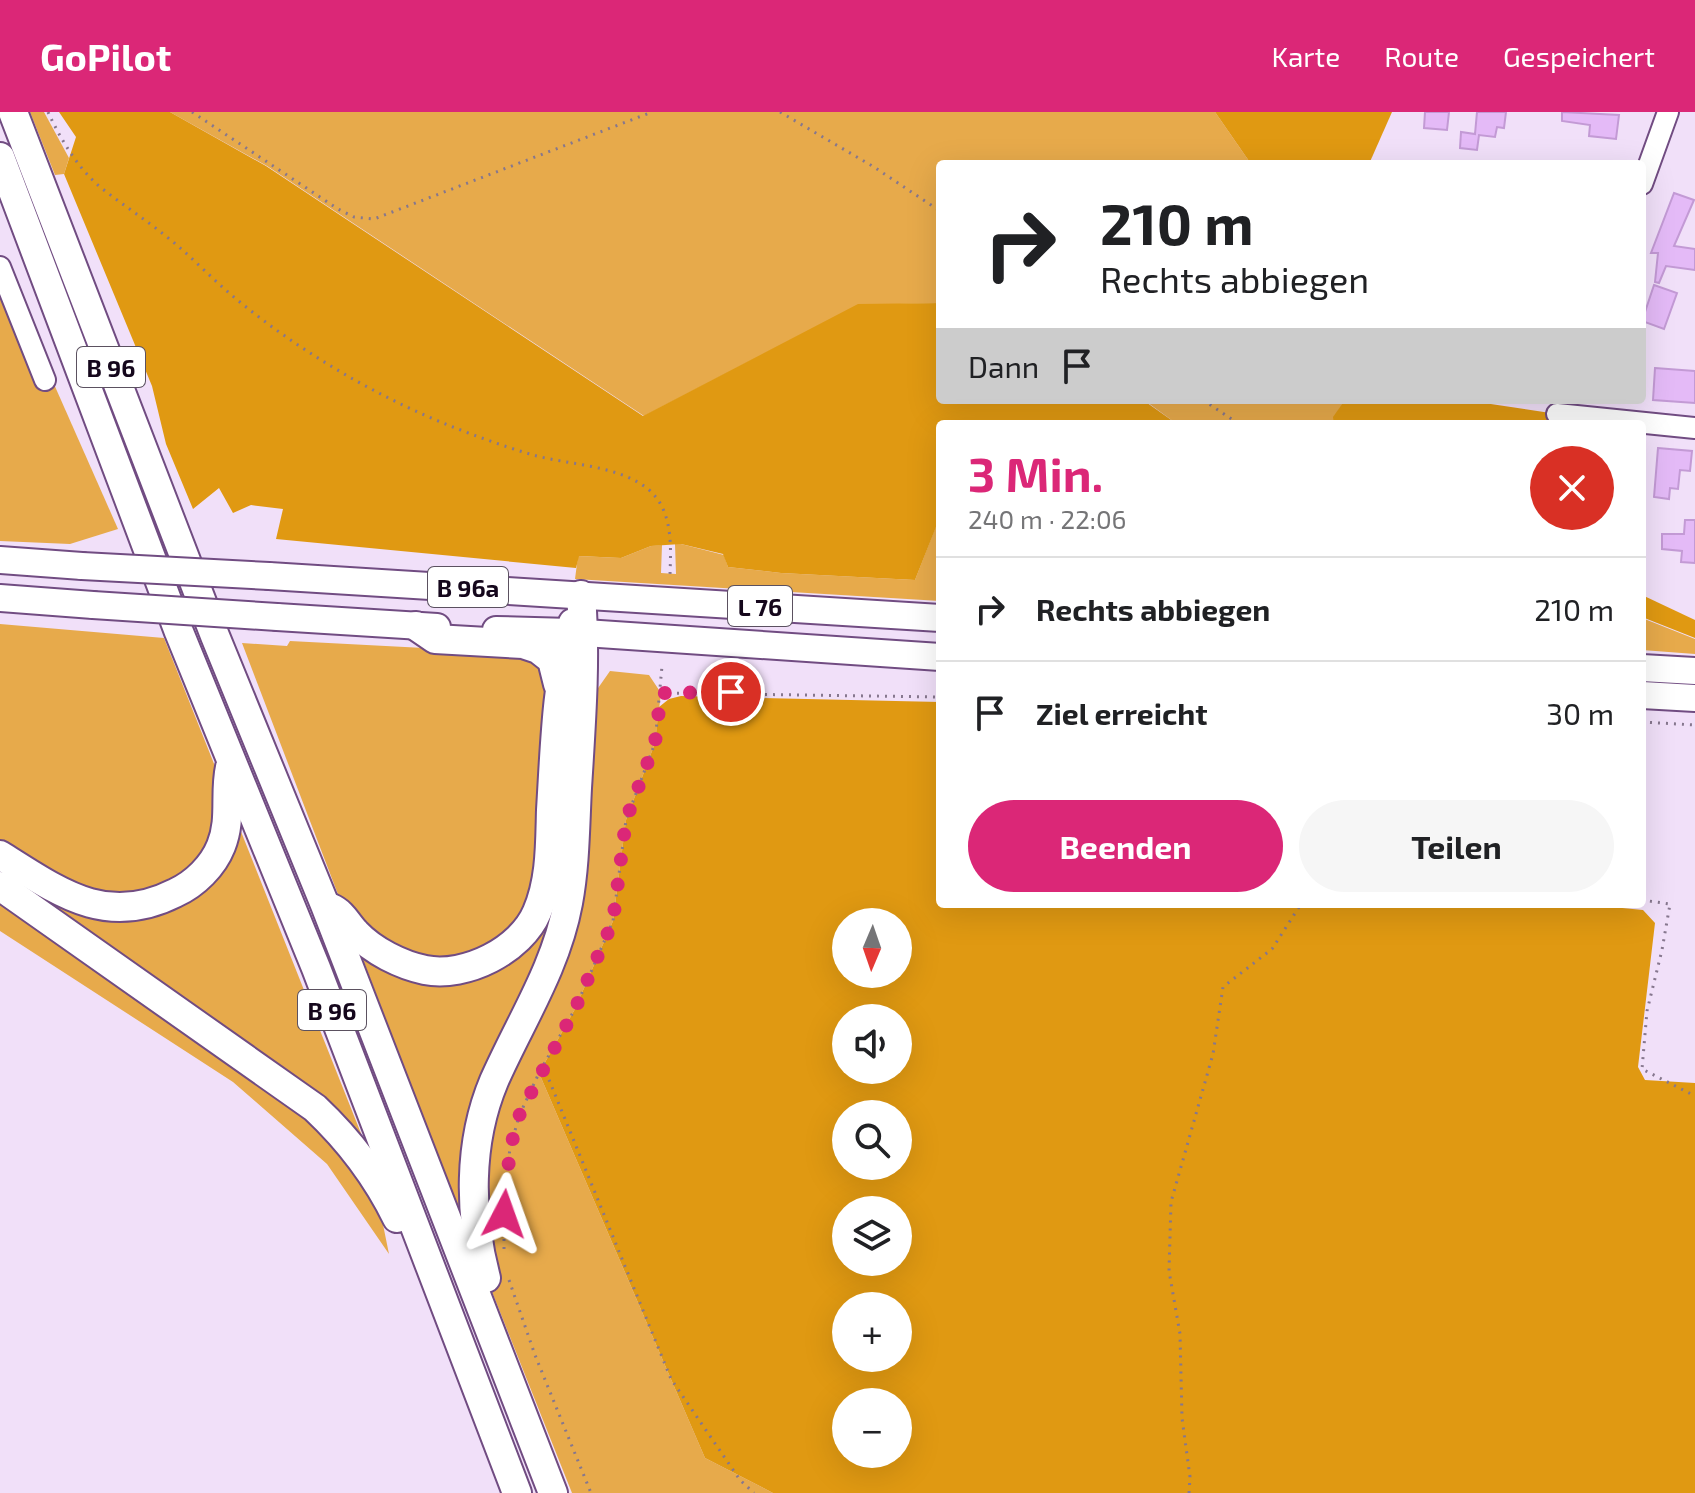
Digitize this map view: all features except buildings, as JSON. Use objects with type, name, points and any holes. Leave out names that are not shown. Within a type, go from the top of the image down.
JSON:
[{"type":"highway","name":"B 96","points":[[13,112],[210,623],[325,905],[553,1493]]},
{"type":"highway","name":"B 96","points":[[0,157],[174,618],[430,1262],[517,1493]]},
{"type":"highway","points":[[522,1410],[478,1249],[473,1201],[474,1170],[478,1138],[493,1083],[551,964],[568,904],[583,690],[577,633],[581,595]]},
{"type":"highway","points":[[325,905],[339,911],[355,933],[371,946],[395,960],[427,970],[460,969],[492,958],[516,940],[537,913],[548,872],[558,684],[552,660],[538,649],[523,644],[435,639],[416,626]]},
{"type":"highway","points":[[558,684],[577,633]]},
{"type":"highway","points":[[0,855],[78,900],[106,908],[134,908],[154,903],[198,879],[221,848],[228,822],[227,781],[232,758]]},
{"type":"highway","points":[[0,886],[315,1108],[355,1148],[390,1203],[407,1240],[430,1262]]},
{"type":"main road","name":"B 96a","points":[[0,560],[581,595]]},
{"type":"main road","name":"L 76","points":[[581,595],[936,618]]},
{"type":"main road","name":"B 96a","points":[[0,598],[416,626]]},
{"type":"main road","points":[[416,626],[577,633]]},
{"type":"main road","name":"L 76","points":[[577,633],[936,657]]},
{"type":"main road","points":[[1646,668],[1695,671]]},
{"type":"main road","points":[[1646,695],[1695,698]]},
{"type":"street","points":[[1646,173],[1668,112]]},
{"type":"street","points":[[0,267],[45,380]]},
{"type":"street","points":[[1558,413],[1622,420]]},
{"type":"street","points":[[1646,423],[1695,428]]},
{"type":"path","points":[[48,112],[71,153],[97,184],[169,238],[235,298],[310,352],[372,389],[452,427],[532,455],[622,475],[649,490],[660,504],[667,521],[671,539],[670,574]]},
{"type":"path","points":[[192,112],[338,209],[364,220],[374,219],[652,112]]},
{"type":"path","points":[[780,112],[874,167],[936,208]]},
{"type":"path","points":[[1209,404],[1233,420]]},
{"type":"path","points":[[505,1253],[504,1189],[510,1149],[519,1116],[575,1009],[613,921],[626,820],[655,743],[662,666]]},
{"type":"path","points":[[661,693],[936,697]]},
{"type":"path","points":[[1646,722],[1695,725]]},
{"type":"path","points":[[1646,901],[1670,904],[1647,1011],[1642,1069],[1695,1096]]},
{"type":"path","points":[[1189,1493],[1190,1477],[1182,1418],[1180,1334],[1169,1271],[1171,1202],[1213,1054],[1223,987],[1272,949],[1298,908]]},
{"type":"path","points":[[543,1065],[671,1379],[740,1480],[754,1493]]},
{"type":"path","points":[[507,1267],[531,1342],[591,1493]]},
{"type":"shaded area","points":[[30,112],[44,112],[69,158],[64,174],[55,175]]},
{"type":"shaded area","points":[[59,112],[170,112],[266,166],[643,416],[858,304],[936,303],[936,404],[1149,404],[1171,420],[936,420],[936,527],[915,580],[728,567],[723,554],[681,544],[651,546],[621,558],[579,556],[576,568],[276,539],[283,509],[251,505],[233,513],[219,488],[193,509],[166,444],[152,386],[64,174],[76,137]]},
{"type":"shaded area","points":[[170,112],[1215,112],[1248,160],[936,160],[936,303],[858,305],[644,416],[267,166]]},
{"type":"shaded area","points":[[1215,112],[1392,112],[1371,160],[1248,160]]},
{"type":"shaded area","points":[[0,262],[118,529],[70,544],[0,541]]},
{"type":"shaded area","points":[[1150,404],[1344,404],[1347,420],[1172,420]]},
{"type":"shaded area","points":[[1342,404],[1491,404],[1557,414],[1555,420],[1333,420]]},
{"type":"shaded area","points":[[936,526],[936,601],[575,579],[578,556],[621,558],[662,545],[661,573],[676,574],[675,544],[681,544],[724,555],[728,567],[915,580]]},
{"type":"shaded area","points":[[1646,597],[1695,620],[1695,638],[1646,619]]},
{"type":"shaded area","points":[[1646,620],[1695,639],[1695,654],[1646,650]]},
{"type":"shaded area","points":[[0,624],[164,638],[368,1151],[389,1254],[327,1164],[233,1082],[0,931]]},
{"type":"shaded area","points":[[290,641],[521,653],[596,691],[610,671],[649,675],[661,693],[655,743],[626,820],[613,921],[575,1009],[539,1073],[705,1458],[773,1493],[572,1493],[436,1151],[242,643],[287,646]]},
{"type":"shaded area","points":[[681,696],[936,702],[936,908],[1643,910],[1655,923],[1638,1067],[1645,1080],[1695,1083],[1695,1493],[773,1493],[705,1458],[539,1073],[575,1009],[613,921],[626,820],[655,743],[659,707],[669,699]]},
{"type":"route","points":[[504,1214],[510,1149],[519,1116],[575,1009],[613,921],[626,820],[655,743],[661,693],[731,692]]}]
